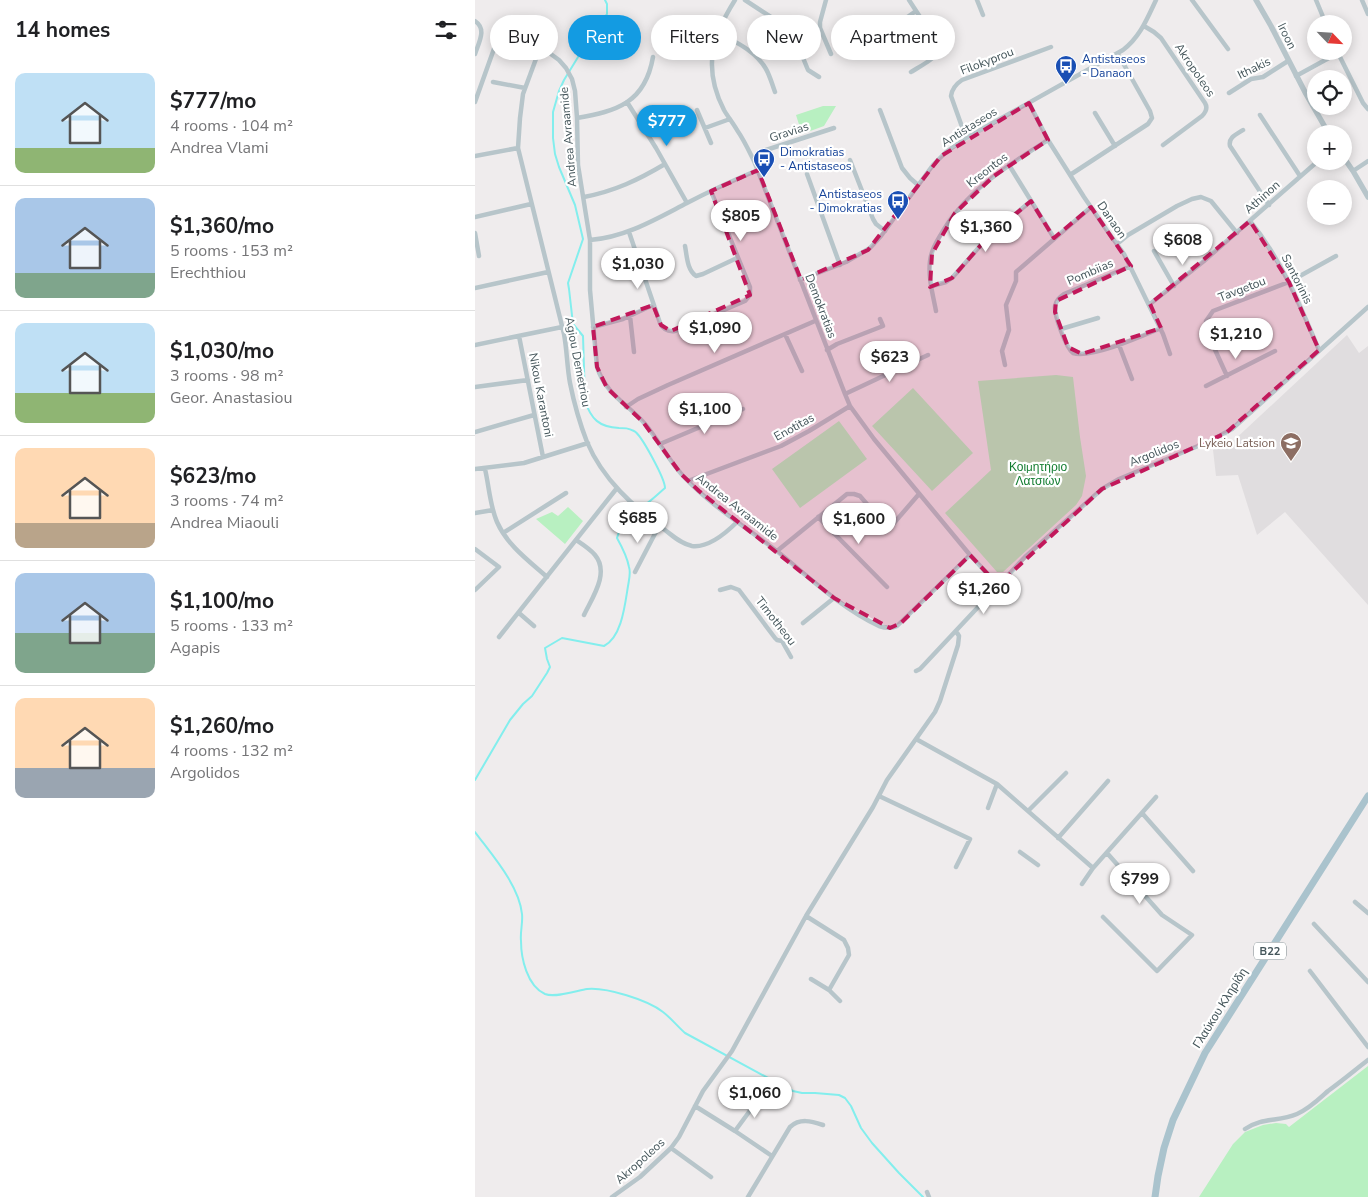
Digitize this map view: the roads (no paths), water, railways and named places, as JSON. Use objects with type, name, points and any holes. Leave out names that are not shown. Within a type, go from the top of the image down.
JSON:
[{"type":"main road","name":"Γλαύκου Κληρίδη","points":[[1155,1197],[1164,1148],[1173,1120],[1205,1052],[1368,796]]},
{"type":"main road","name":"Γλαύκου Κληρίδη","points":[[1160,1197],[1163,1173],[1179,1109]]},
{"type":"street","name":"Demokratias","points":[[728,15],[735,0]]},
{"type":"street","points":[[745,0],[785,28],[799,48],[809,70],[819,77]]},
{"type":"street","points":[[826,0],[820,28],[831,54]]},
{"type":"street","points":[[909,0],[937,43],[939,50],[935,57],[911,72]]},
{"type":"street","points":[[977,0],[983,15]]},
{"type":"street","name":"Antistaseos","points":[[801,280],[840,265],[868,250],[879,239],[941,156],[966,138],[1118,54],[1131,44],[1144,26],[1156,0]]},
{"type":"street","points":[[1192,0],[1228,49]]},
{"type":"street","name":"Iroon","points":[[1256,0],[1324,125]]},
{"type":"street","points":[[1316,0],[1322,15]]},
{"type":"street","points":[[1362,0],[1368,14]]},
{"type":"street","points":[[910,15],[916,11]]},
{"type":"street","points":[[475,21],[479,24],[482,31],[475,54]]},
{"type":"street","name":"Akropoleos","points":[[1144,26],[1161,38],[1207,107],[1203,115],[1163,145]]},
{"type":"street","points":[[737,44],[761,62],[768,73],[775,92]]},
{"type":"street","name":"Filokyprou","points":[[966,138],[951,96],[955,86],[962,80],[1051,47]]},
{"type":"street","points":[[1070,175],[1148,124],[1151,120],[1150,111],[1118,54]]},
{"type":"street","name":"Andrea Avraamide","points":[[475,102],[490,60]]},
{"type":"street","name":"Agiou Demetriou","points":[[536,60],[525,88],[521,109],[518,148],[567,349],[570,383],[588,443],[599,463],[617,488],[632,504],[682,542],[693,546],[708,543],[720,537],[737,522]]},
{"type":"street","name":"Andrea Avraamide","points":[[558,60],[570,75],[575,91],[578,165],[590,240],[590,290],[596,362],[599,372],[611,393],[643,422],[688,481],[834,598],[885,628],[893,628],[901,623],[970,555]]},
{"type":"street","points":[[577,118],[609,111],[627,102],[638,92],[646,80],[652,60]]},
{"type":"street","name":"Demokratias","points":[[711,60],[712,76],[718,96],[758,170],[815,321],[850,406],[919,494],[998,585]]},
{"type":"street","points":[[1296,76],[1324,60]]},
{"type":"street","points":[[1342,60],[1363,103],[1368,109]]},
{"type":"street","name":"Ithakis","points":[[1229,93],[1251,79],[1263,77],[1288,61]]},
{"type":"street","points":[[493,82],[525,88]]},
{"type":"street","points":[[627,102],[687,203]]},
{"type":"street","name":"Danaon","points":[[1029,103],[1048,140],[1131,266],[1166,338],[1170,354]]},
{"type":"street","points":[[697,110],[711,143]]},
{"type":"street","points":[[880,110],[902,168],[918,185]]},
{"type":"street","points":[[1095,114],[1115,146]]},
{"type":"street","points":[[1260,115],[1301,176]]},
{"type":"street","points":[[705,128],[730,119]]},
{"type":"street","name":"Gravias","points":[[754,161],[762,156],[766,150],[834,128]]},
{"type":"street","points":[[1243,130],[1232,138],[1230,144],[1269,204]]},
{"type":"street","name":"Kreontos","points":[[937,311],[929,270],[936,243],[947,224],[970,196],[1009,165],[1048,140]]},
{"type":"street","points":[[475,156],[518,148]]},
{"type":"street","points":[[850,160],[873,219],[885,231]]},
{"type":"street","points":[[1368,160],[1353,171],[1368,197]]},
{"type":"street","points":[[584,197],[620,188],[665,164]]},
{"type":"street","points":[[1009,165],[1054,238]]},
{"type":"street","points":[[590,240],[629,232],[758,170]]},
{"type":"street","name":"Athinon","points":[[1150,304],[1174,286],[1308,170]]},
{"type":"street","points":[[807,174],[840,265]]},
{"type":"street","points":[[629,232],[653,305],[661,325],[668,331],[675,330],[743,302],[750,295],[749,285],[711,191]]},
{"type":"street","points":[[1117,244],[1128,235],[1177,206],[1197,197],[1203,197],[1211,201],[1237,232]]},
{"type":"street","points":[[932,286],[952,278],[988,236],[1031,201]]},
{"type":"street","points":[[475,217],[531,204]]},
{"type":"street","points":[[1005,365],[1002,351],[1009,330],[1006,305],[1016,281],[1016,272],[1091,207]]},
{"type":"street","name":"Santorinis","points":[[1249,221],[1265,242],[1289,282],[1319,350]]},
{"type":"street","points":[[475,233],[479,256]]},
{"type":"street","points":[[685,246],[690,269],[696,276],[737,258]]},
{"type":"street","points":[[1154,251],[1174,286]]},
{"type":"street","points":[[1289,282],[1336,256]]},
{"type":"street","name":"Pombiias","points":[[1119,344],[1082,354],[1073,353],[1068,347],[1061,330],[1055,308],[1056,301],[1064,294],[1131,266]]},
{"type":"street","points":[[475,288],[548,272]]},
{"type":"street","name":"Tavgetou","points":[[1227,376],[1207,333],[1205,324],[1209,316],[1213,311],[1289,282]]},
{"type":"street","points":[[593,327],[630,316],[653,305]]},
{"type":"street","name":"Argolidos","points":[[916,671],[956,632],[1025,557],[1102,489],[1127,475],[1211,441],[1226,433],[1368,307]]},
{"type":"street","points":[[630,316],[634,352]]},
{"type":"street","points":[[1061,330],[1098,318]]},
{"type":"street","points":[[827,350],[837,344],[883,326],[880,319]]},
{"type":"street","points":[[627,407],[638,399],[668,385],[815,321]]},
{"type":"street","points":[[475,345],[562,327]]},
{"type":"street","points":[[1131,379],[1119,344],[1161,328]]},
{"type":"street","points":[[785,334],[801,371]]},
{"type":"street","name":"Nikou Karantoni","points":[[519,336],[543,457]]},
{"type":"street","points":[[1206,386],[1275,351]]},
{"type":"street","points":[[845,394],[928,355]]},
{"type":"street","points":[[475,387],[528,380]]},
{"type":"street","name":"Enotitas","points":[[688,481],[781,446],[850,406]]},
{"type":"street","points":[[660,444],[743,409]]},
{"type":"street","points":[[475,432],[534,415]]},
{"type":"street","points":[[475,469],[516,464],[588,443]]},
{"type":"street","points":[[485,468],[497,523],[515,548],[547,577]]},
{"type":"street","points":[[499,637],[617,488]]},
{"type":"street","points":[[503,533],[566,493]]},
{"type":"street","points":[[777,551],[844,496],[854,494],[861,498],[884,524],[889,526],[894,523],[919,494]]},
{"type":"street","points":[[475,513],[493,510]]},
{"type":"street","points":[[818,517],[887,587]]},
{"type":"street","points":[[635,572],[659,526]]},
{"type":"street","points":[[576,540],[595,555],[601,568],[599,583],[584,615]]},
{"type":"street","points":[[475,549],[499,568],[475,590]]},
{"type":"street","name":"Timotheou","points":[[720,590],[733,587],[739,590],[775,638],[782,641],[791,657]]},
{"type":"street","name":"Timotheou","points":[[803,624],[834,598]]},
{"type":"street","points":[[519,613],[534,626]]},
{"type":"street","name":"Akropoleos","points":[[613,1197],[640,1177],[671,1148],[685,1127],[703,1091],[730,1054],[806,916],[897,766],[935,712],[959,642],[959,636],[956,632]]},
{"type":"street","points":[[916,739],[997,784],[1093,868]]},
{"type":"street","points":[[1028,811],[1066,773]]},
{"type":"street","points":[[1058,838],[1108,781]]},
{"type":"street","points":[[988,808],[997,784]]},
{"type":"street","points":[[879,796],[970,839],[956,867]]},
{"type":"street","points":[[1082,884],[1093,868],[1156,797]]},
{"type":"street","points":[[1142,813],[1193,871]]},
{"type":"street","points":[[1020,852],[1038,865]]},
{"type":"street","points":[[1103,917],[1157,972],[1192,935],[1162,916],[1107,853]]},
{"type":"street","points":[[1355,902],[1368,913]]},
{"type":"street","points":[[806,916],[843,940],[848,948],[849,955],[829,990]]},
{"type":"street","points":[[1314,924],[1368,982]]},
{"type":"street","points":[[1310,970],[1368,1047]]},
{"type":"street","points":[[811,979],[829,990],[841,1001]]},
{"type":"street","points":[[1245,1129],[1260,1121],[1297,1114],[1309,1107],[1368,1060]]},
{"type":"street","points":[[735,1131],[759,1097]]},
{"type":"street","points":[[695,1106],[772,1156]]},
{"type":"street","points":[[748,1197],[786,1131],[794,1123],[803,1120],[823,1125]]},
{"type":"street","points":[[671,1148],[711,1176]]},
{"type":"waterway","points":[[475,780],[510,720],[532,696],[547,673],[550,667],[545,648],[562,638],[604,646],[615,635],[624,611],[630,574],[627,559],[617,538],[619,532],[628,518],[665,488],[657,467],[637,434],[628,429],[601,424],[590,413],[585,401],[583,336],[573,324],[568,283],[583,239],[575,205],[555,154],[553,112],[564,80],[607,14],[605,0]]},
{"type":"waterway","points":[[475,832],[497,860],[516,892],[522,914],[521,948],[524,963],[529,978],[539,990],[545,994],[554,995],[595,989],[615,992],[637,999],[656,1007],[685,1033],[793,1091],[839,1095],[845,1098],[851,1106],[861,1128],[872,1143],[923,1197]]},
{"type":"place","name":"Antistaseos - Danaon","points":[[1066,85]]},
{"type":"place","name":"Dimokratias - Antistaseos","points":[[764,178]]},
{"type":"place","name":"Antistaseos - Dimokratias","points":[[898,220]]},
{"type":"place","name":"Lykeio Latsion","points":[[1291,462]]},
{"type":"park label","name":"Κοιμητήριο Λατσιών","points":[[1038,474]]}]
